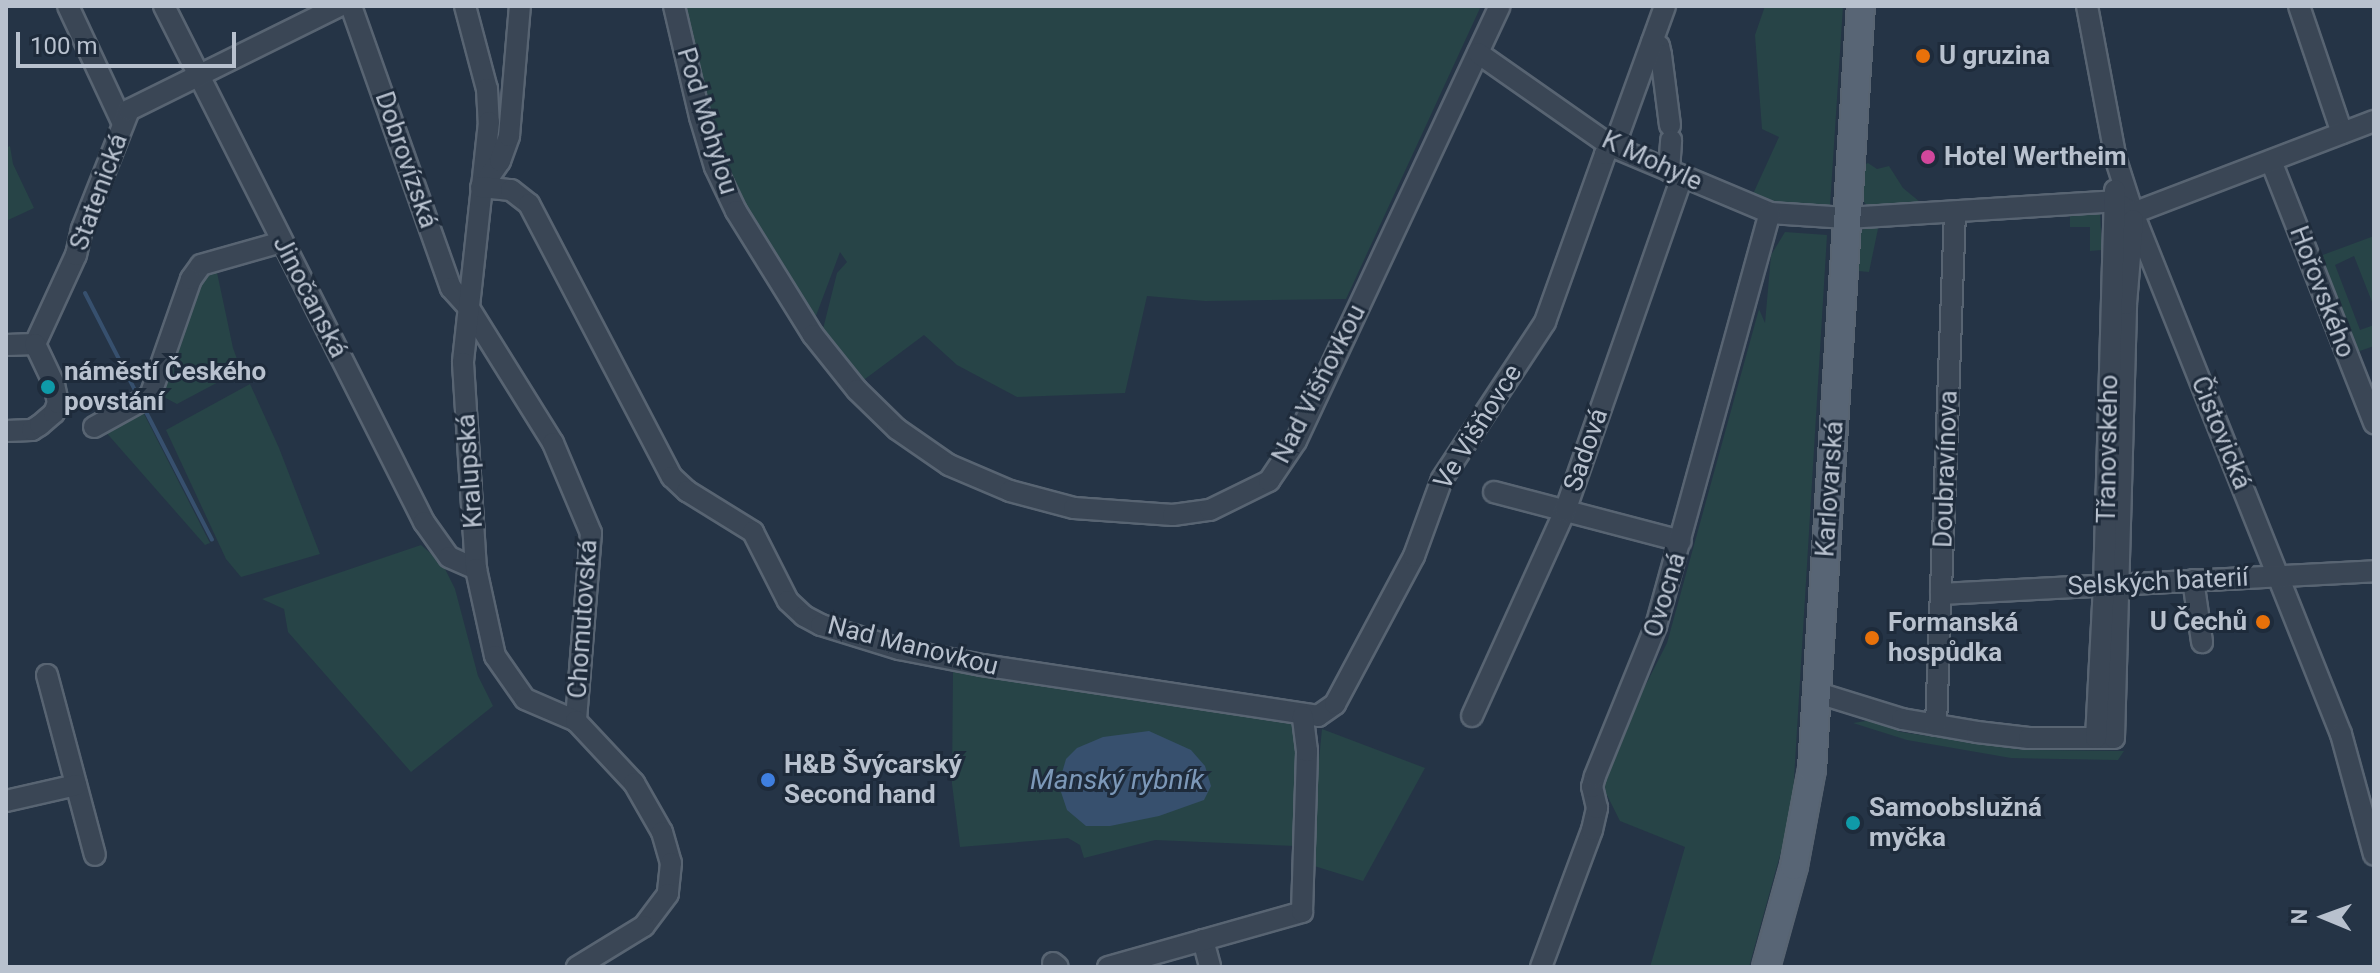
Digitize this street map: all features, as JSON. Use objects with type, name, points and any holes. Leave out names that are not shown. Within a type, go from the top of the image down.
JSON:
[{"type":"main road","name":"Karlovarská","points":[[1766,967],[1805,815],[1818,693],[1861,6]]},
{"type":"street","points":[[68,6],[123,124]]},
{"type":"street","name":"Jinočanská","points":[[164,6],[424,522],[449,557],[476,569]]},
{"type":"street","name":"Statenická","points":[[35,344],[76,255],[82,229],[129,110],[339,6]]},
{"type":"street","name":"Dobrovízská","points":[[351,6],[451,288],[469,308]]},
{"type":"street","name":"Kralupská","points":[[465,6],[487,89],[489,122],[463,363],[476,569],[495,656],[525,699],[576,721],[634,783],[662,832],[671,863],[668,894],[644,926],[577,967]]},
{"type":"street","points":[[481,187],[500,161],[509,136],[520,6]]},
{"type":"street","name":"Pod Mohylou","points":[[674,6],[685,62],[715,167],[736,211],[826,354]]},
{"type":"street","name":"Nad Višňovkou","points":[[826,354],[897,429],[949,465],[1010,491],[1074,508],[1125,515],[1173,515],[1210,510],[1233,501],[1269,481],[1296,441],[1500,6]]},
{"type":"street","name":"Ve Višňovce","points":[[1335,704],[1414,556],[1442,479],[1545,322],[1665,6]]},
{"type":"street","name":"Čistovická","points":[[2087,6],[2116,160],[2133,213],[2367,793],[2374,855]]},
{"type":"street","points":[[2299,6],[2342,133]]},
{"type":"street","name":"Sadová","points":[[1472,716],[1565,511],[1675,174],[1660,51],[1652,42]]},
{"type":"street","name":"K Mohyle","points":[[1478,53],[1611,146],[1770,213],[1847,218],[2114,201]]},
{"type":"street","points":[[2114,201],[2133,213],[2374,121]]},
{"type":"street","name":"Třanovského","points":[[2112,584],[2116,160]]},
{"type":"street","name":"Hořovského","points":[[2271,161],[2374,423]]},
{"type":"street","name":"Nad Manovkou","points":[[481,187],[511,190],[529,204],[672,477],[687,491],[753,532],[788,601],[804,616],[821,625],[899,649],[982,665],[1303,716],[1318,716],[1335,704]]},
{"type":"street","name":"Doubravínova","points":[[1936,725],[1955,212]]},
{"type":"street","name":"Ovocná","points":[[1541,967],[1592,830],[1597,808],[1592,787],[1595,776],[1656,626],[1770,213]]},
{"type":"street","name":"Třanovského","points":[[1936,725],[2029,738],[2105,738],[2133,213]]},
{"type":"street","points":[[94,427],[142,401],[191,279],[201,265],[282,242]]},
{"type":"street","name":"Chomutovská","points":[[469,308],[553,443],[591,533],[576,721]]},
{"type":"street","points":[[6,345],[35,344],[58,403],[54,413],[32,430],[6,431]]},
{"type":"street","points":[[1494,492],[1681,541]]},
{"type":"street","name":"Selských baterií","points":[[1941,594],[2374,571]]},
{"type":"street","points":[[2193,580],[2202,642]]},
{"type":"street","points":[[47,675],[95,855]]},
{"type":"street","points":[[1818,693],[1936,725]]},
{"type":"street","points":[[1108,967],[1302,912],[1307,751],[1303,716]]},
{"type":"street","points":[[6,801],[76,785]]},
{"type":"street","points":[[1203,940],[1210,967]]},
{"type":"green space","points":[[681,6],[1481,6],[1346,299],[1205,301],[1147,296],[1125,393],[1017,397],[957,365],[924,335],[861,382],[822,333],[837,273],[847,262],[840,252],[814,321],[775,263],[736,187],[703,109]]},
{"type":"green space","points":[[1765,6],[1843,6],[1830,206],[1767,204],[1767,200],[1753,194],[1779,137],[1762,129],[1755,35]]},
{"type":"green space","points":[[10,146],[13,164],[34,208],[6,221],[6,148]]},
{"type":"green space","points":[[1868,163],[1877,169],[1889,166],[1903,188],[1926,207],[1869,208],[1860,197],[1860,167]]},
{"type":"green space","points":[[2100,212],[2102,250],[2090,251],[2090,227],[2070,227],[2070,214]]},
{"type":"green space","points":[[1879,224],[1869,272],[1854,269],[1859,231]]},
{"type":"green space","points":[[1785,232],[1827,235],[1792,812],[1749,967],[1650,967],[1685,847],[1620,821],[1604,789],[1605,765],[1667,643],[1759,309],[1765,323],[1771,255]]},
{"type":"green space","points":[[2374,236],[2374,307],[2354,256],[2335,265],[2360,330],[2374,325],[2374,346],[2357,352],[2320,256]]},
{"type":"green space","points":[[215,263],[233,348],[241,370],[177,404],[158,394],[199,275]]},
{"type":"green space","points":[[250,384],[279,448],[320,554],[241,577],[226,559],[166,430]]},
{"type":"green space","points":[[141,408],[210,543],[205,545],[104,430]]},
{"type":"green space","points":[[421,545],[442,563],[455,589],[478,676],[493,706],[411,772],[288,632],[284,609],[262,599]]},
{"type":"green space","points":[[953,669],[1299,724],[1296,846],[1155,840],[1084,858],[1080,845],[1068,838],[960,847],[952,784]]},
{"type":"green space","points":[[1872,720],[1901,732],[2023,750],[2124,751],[2118,760],[2011,758],[1907,740],[1853,723]]},
{"type":"green space","points":[[1322,729],[1425,768],[1363,881],[1314,866],[1313,821]]},
{"type":"water","name":"Manský rybník","points":[[1149,731],[1191,750],[1205,766],[1211,786],[1204,800],[1159,816],[1110,826],[1086,826],[1067,810],[1061,792],[1059,783],[1066,759],[1077,748],[1103,737]]},
{"type":"waterway","points":[[85,293],[138,396]]},
{"type":"waterway","points":[[144,408],[212,540]]},
{"type":"place","name":"U gruzina","points":[[1923,56]]},
{"type":"place","name":"Hotel Wertheim","points":[[1928,157]]},
{"type":"place","name":"náměstí Českého povstání","points":[[48,387]]},
{"type":"place","name":"U Čechů","points":[[2263,622]]},
{"type":"place","name":"Formanská hospůdka","points":[[1872,638]]},
{"type":"place","name":"H&B Švýcarský Second hand","points":[[768,780]]},
{"type":"place","name":"Samoobslužná myčka","points":[[1853,823]]}]
